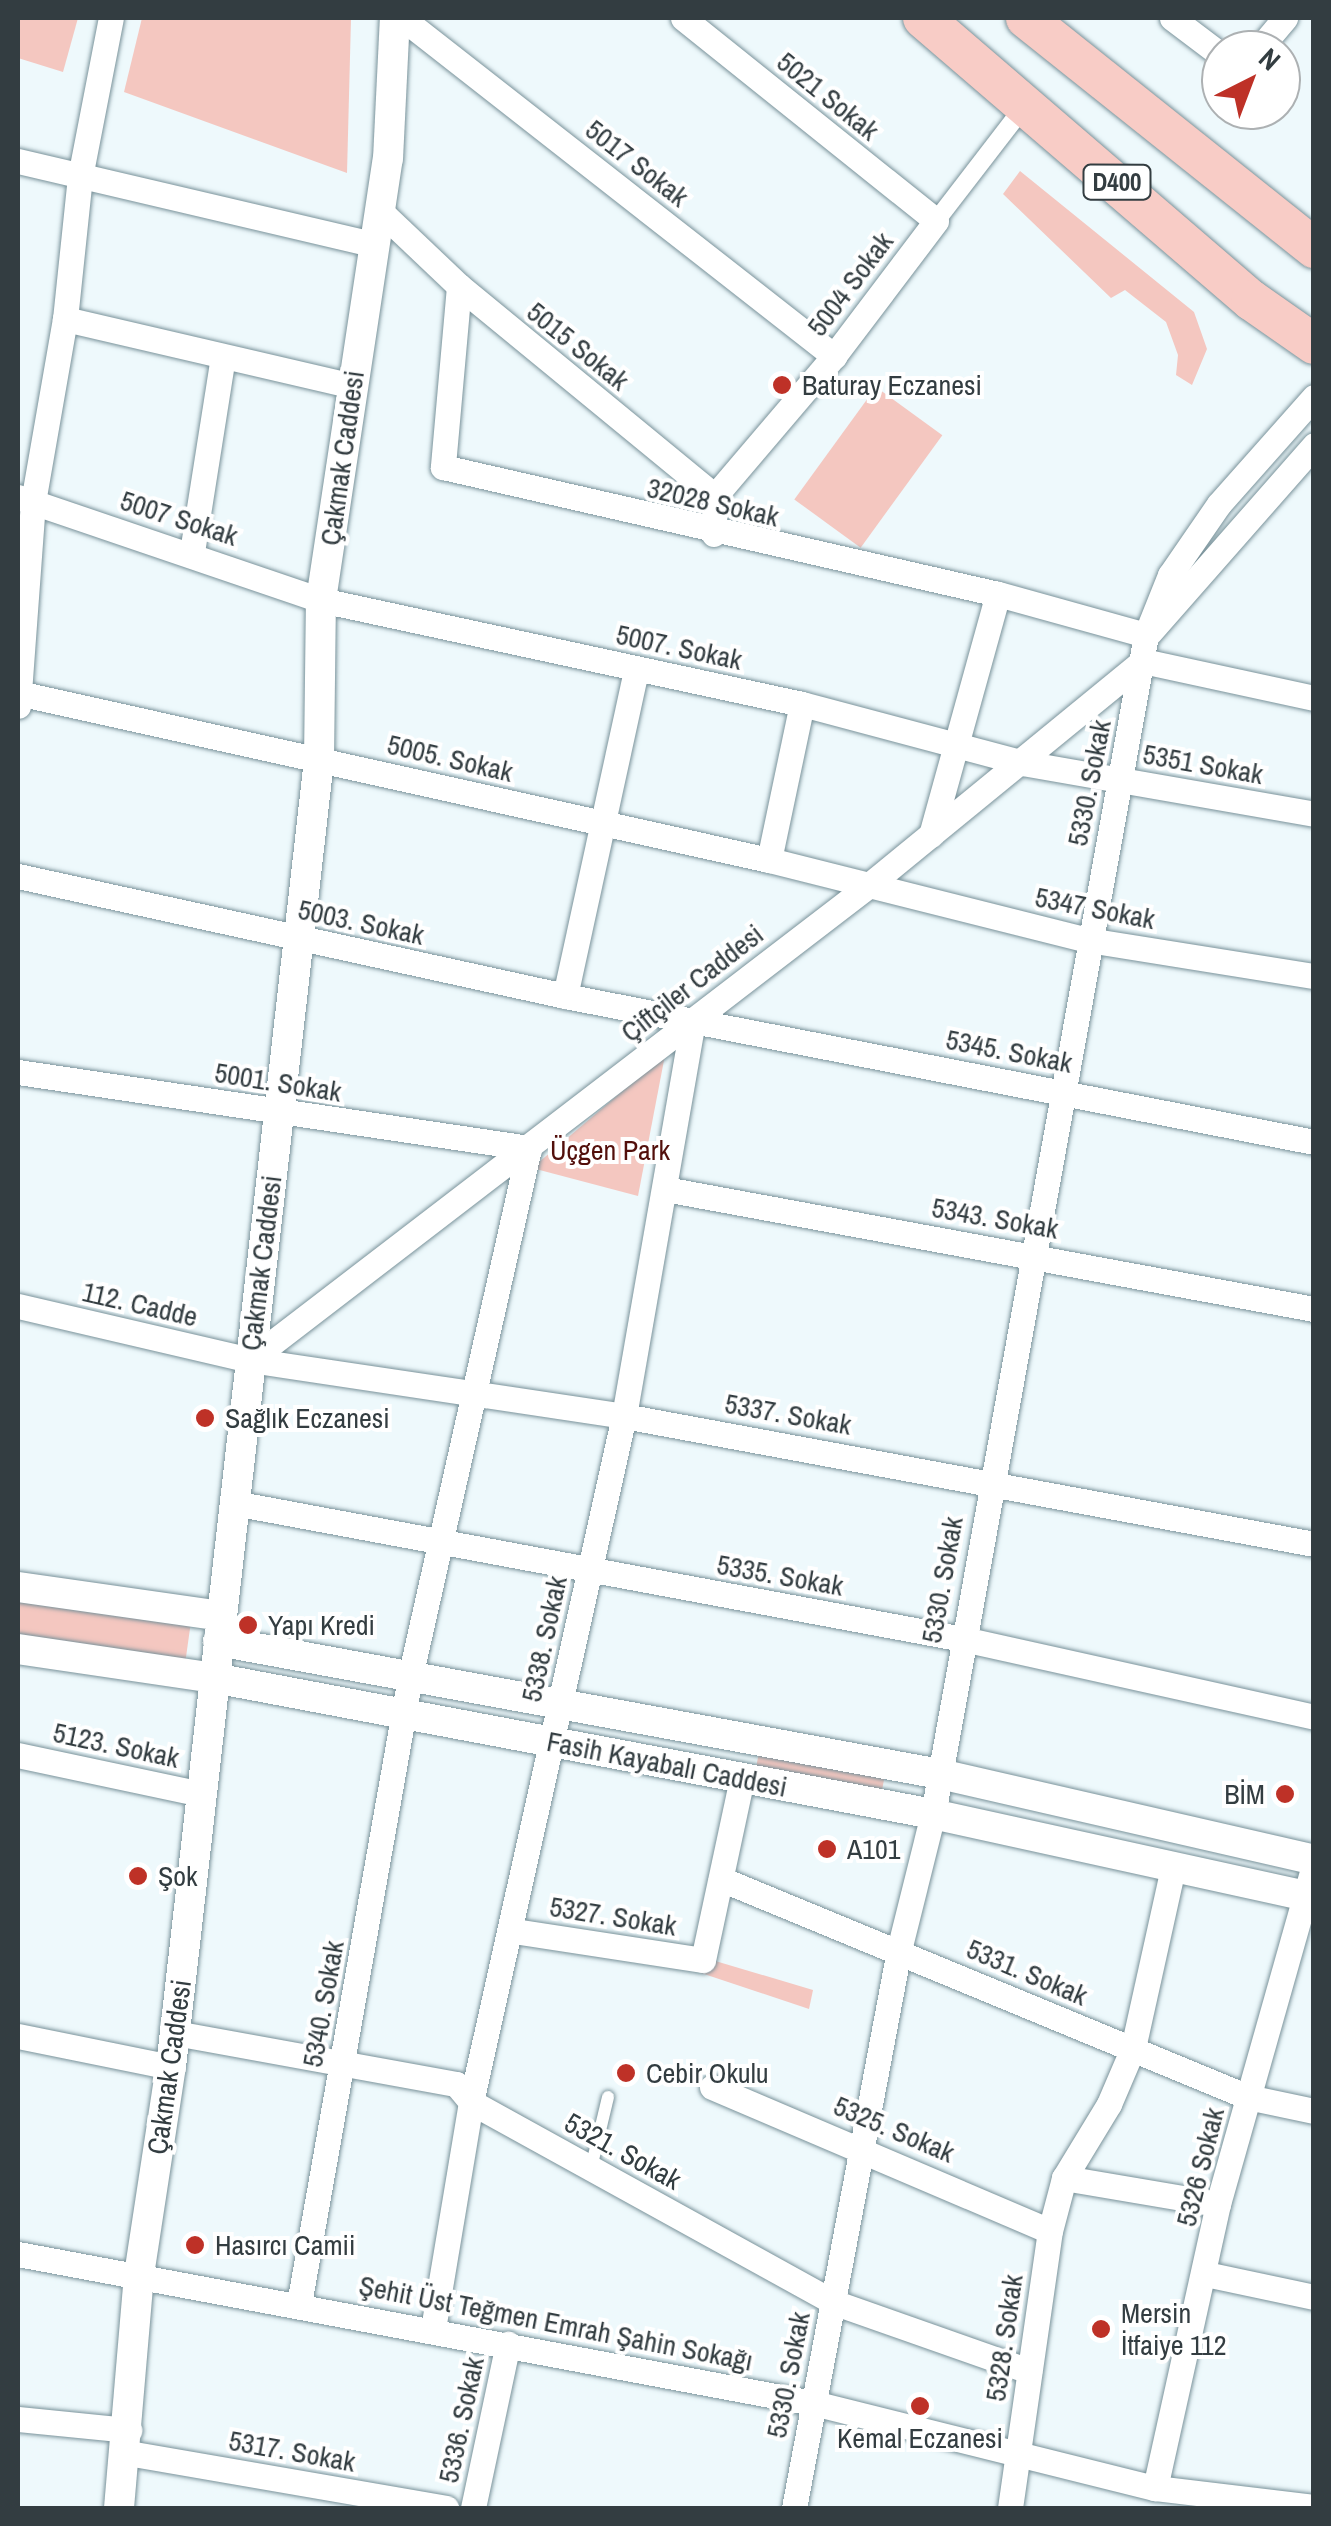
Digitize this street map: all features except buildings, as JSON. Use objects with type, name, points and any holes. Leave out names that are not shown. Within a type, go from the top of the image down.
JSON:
[{"type":"highway","name":"D400","points":[[922,18],[1027,102],[1250,300],[1314,344]]},
{"type":"highway","name":"D400","points":[[1026,18],[1314,248]]},
{"type":"street","points":[[18,706],[25,500],[65,319],[80,177],[112,18]]},
{"type":"street","name":"Çakmak Caddesi","points":[[119,2508],[128,2442],[139,2275],[171,2067],[319,760],[320,600],[371,244],[380,211],[399,18]]},
{"type":"street","name":"5017 Sokak","points":[[399,18],[834,356]]},
{"type":"street","name":"5021 Sokak","points":[[684,18],[936,221]]},
{"type":"street","points":[[1172,18],[1201,40]]},
{"type":"street","name":"5004 Sokak","points":[[714,496],[834,356],[1027,102]]},
{"type":"street","points":[[18,161],[371,244]]},
{"type":"street","name":"5015 Sokak","points":[[380,211],[459,286],[714,496]]},
{"type":"street","name":"32028 Sokak","points":[[459,286],[444,467],[714,534],[998,594],[1145,648],[1314,698]]},
{"type":"street","points":[[65,319],[353,386]]},
{"type":"street","points":[[192,552],[224,357]]},
{"type":"street","name":"Çiftçiler Caddesi","points":[[1145,648],[1170,575],[1209,518],[1314,396]]},
{"type":"street","name":"Çiftçiler Caddesi","points":[[250,1360],[868,886],[1022,763],[1145,648],[1314,445]]},
{"type":"street","points":[[714,496],[714,534]]},
{"type":"street","name":"5007 Sokak","points":[[25,500],[192,552],[320,600]]},
{"type":"street","points":[[931,835],[998,594]]},
{"type":"street","name":"5007. Sokak","points":[[320,600],[802,704],[1022,763]]},
{"type":"street","name":"5330. Sokak","points":[[794,2508],[898,1950],[933,1814],[1030,1255],[1145,648]]},
{"type":"street","points":[[565,996],[606,824],[636,669]]},
{"type":"street","name":"5005. Sokak","points":[[18,694],[769,860],[868,886]]},
{"type":"street","points":[[769,860],[802,704]]},
{"type":"street","name":"5351 Sokak","points":[[1022,763],[1314,814]]},
{"type":"street","name":"5003. Sokak","points":[[18,876],[298,940],[693,1020]]},
{"type":"street","name":"5347 Sokak","points":[[868,886],[1088,940],[1314,976]]},
{"type":"street","name":"5345. Sokak","points":[[693,1020],[1314,1142]]},
{"type":"street","name":"5338. Sokak","points":[[433,2329],[472,2102],[514,1931],[624,1416],[693,1020]]},
{"type":"street","name":"5001. Sokak","points":[[18,1072],[529,1148]]},
{"type":"street","name":"5340. Sokak","points":[[300,2304],[410,1677],[529,1148]]},
{"type":"street","name":"5343. Sokak","points":[[664,1188],[1314,1309]]},
{"type":"street","name":"112. Cadde","points":[[18,1306],[250,1360]]},
{"type":"street","name":"5337. Sokak","points":[[250,1360],[624,1416],[990,1480],[1314,1544]]},
{"type":"street","name":"5335. Sokak","points":[[234,1503],[963,1639],[1314,1717]]},
{"type":"street","name":"Fasih Kayabalı Caddesi","points":[[18,1587],[220,1629],[410,1677],[940,1774],[1314,1862]]},
{"type":"street","name":"Fasih Kayabalı Caddesi","points":[[18,1649],[214,1678],[933,1814],[1310,1897]]},
{"type":"street","name":"5123. Sokak","points":[[18,1755],[201,1794]]},
{"type":"street","points":[[720,1878],[742,1778]]},
{"type":"street","name":"5326 Sokak","points":[[1155,2488],[1206,2274],[1218,2204],[1310,1897],[1314,1862]]},
{"type":"street","name":"5328. Sokak","points":[[1010,2508],[1050,2231],[1064,2178],[1109,2104],[1133,2048],[1173,1867]]},
{"type":"street","name":"5327. Sokak","points":[[514,1931],[703,1960],[720,1878]]},
{"type":"street","name":"5331. Sokak","points":[[720,1878],[1248,2097],[1314,2111]]},
{"type":"street","name":"5321. Sokak","points":[[174,2033],[344,2060],[456,2084],[472,2102],[833,2302],[1030,2371]]},
{"type":"street","points":[[18,2036],[171,2067]]},
{"type":"street","name":"5325. Sokak","points":[[712,2087],[863,2146],[1050,2231]]},
{"type":"street","points":[[1064,2178],[1218,2204]]},
{"type":"street","name":"Şehit Üst Teğmen Emrah Şahin Sokağı","points":[[18,2254],[813,2403],[1155,2488],[1314,2507]]},
{"type":"street","points":[[1206,2274],[1314,2297]]},
{"type":"street","name":"5336. Sokak","points":[[473,2508],[508,2344]]},
{"type":"street","name":"5317. Sokak","points":[[18,2419],[446,2508]]},
{"type":"lane","points":[[591,2168],[608,2097]]},
{"type":"green space","points":[[18,18],[78,18],[63,72],[18,58]]},
{"type":"green space","points":[[142,18],[351,18],[347,173],[124,92]]},
{"type":"green space","points":[[1020,171],[1194,312],[1207,349],[1192,385],[1176,375],[1178,355],[1166,322],[1125,290],[1111,298],[1003,194]]},
{"type":"green space","points":[[876,387],[942,435],[861,548],[794,499]]},
{"type":"green space","name":"Üçgen Park","points":[[665,1055],[638,1196],[532,1168]]},
{"type":"green space","points":[[18,1595],[191,1619],[185,1665],[18,1641]]},
{"type":"green space","points":[[760,1747],[886,1771],[880,1802],[754,1777]]},
{"type":"green space","points":[[712,1960],[813,1990],[809,2009],[701,1973]]},
{"type":"place","name":"Baturay Eczanesi","points":[[782,385]]},
{"type":"place","name":"Sağlık Eczanesi","points":[[205,1418]]},
{"type":"place","name":"Yapı Kredi","points":[[248,1625]]},
{"type":"place","name":"BİM","points":[[1285,1794]]},
{"type":"place","name":"A101","points":[[827,1849]]},
{"type":"place","name":"Şok","points":[[138,1876]]},
{"type":"place","name":"Cebir Okulu","points":[[626,2073]]},
{"type":"place","name":"Hasırcı Camii","points":[[195,2245]]},
{"type":"place","name":"Mersin İtfaiye 112","points":[[1101,2329]]},
{"type":"place","name":"Kemal Eczanesi","points":[[920,2406]]}]
